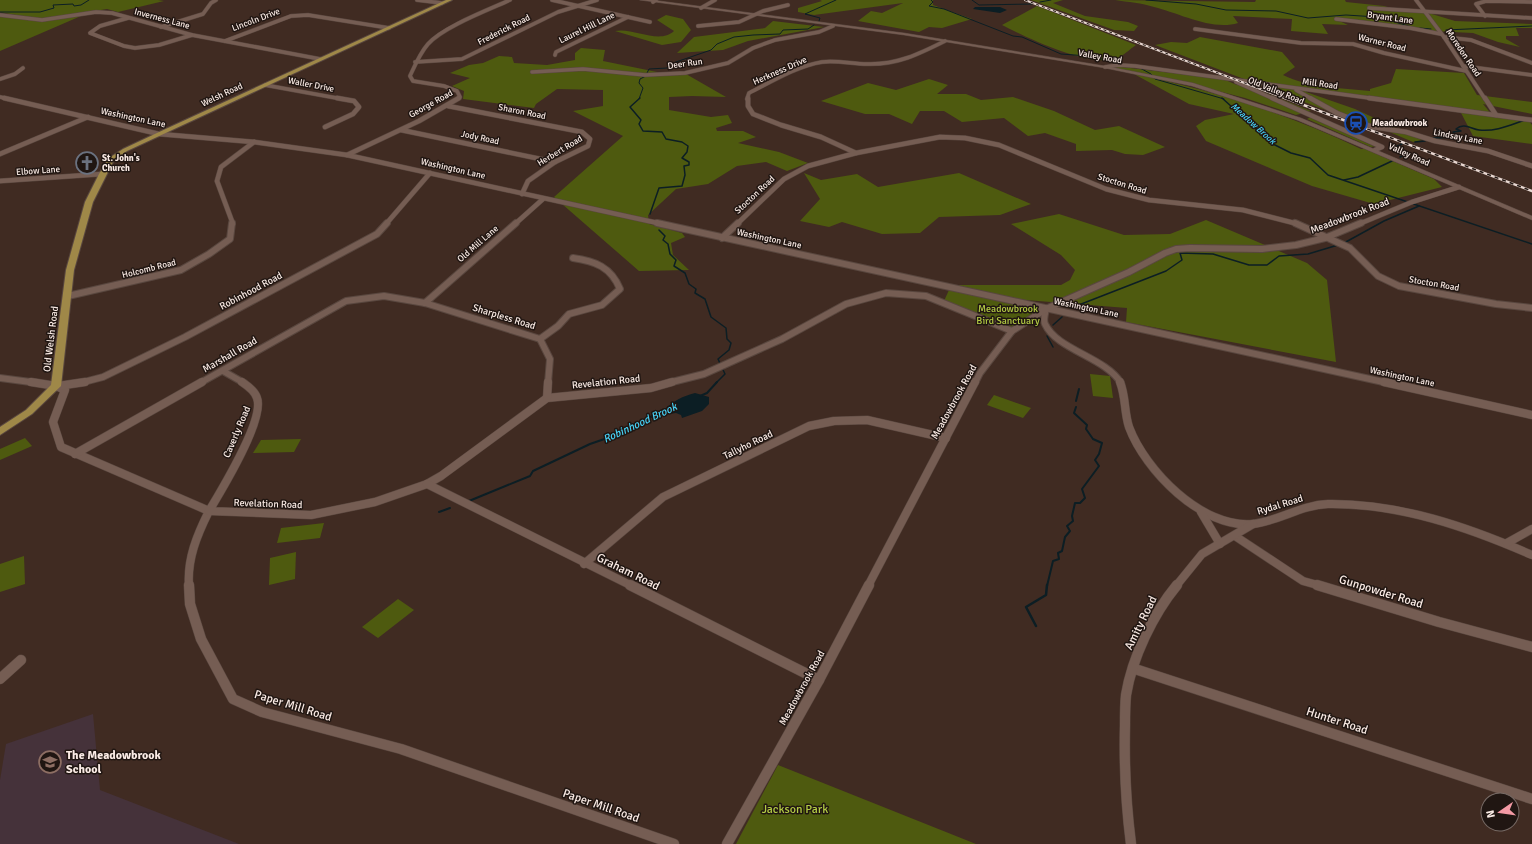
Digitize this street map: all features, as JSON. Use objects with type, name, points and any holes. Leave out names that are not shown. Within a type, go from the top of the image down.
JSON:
[{"type":"main road","name":"Welsh Road","points":[[70,270],[88,208],[102,174],[111,159],[125,150],[159,134],[450,0]]},
{"type":"main road","name":"Valley Road","points":[[642,0],[945,41],[1148,75],[1230,96],[1299,119],[1532,218]]},
{"type":"main road","name":"Old Welsh Road","points":[[0,432],[29,412],[56,386],[70,270]]},
{"type":"street","points":[[160,27],[203,14],[211,3],[216,0]]},
{"type":"street","points":[[417,0],[442,4]]},
{"type":"street","name":"George Road","points":[[347,155],[448,106],[460,97],[457,91],[444,86],[413,81],[410,76],[415,62],[428,41],[439,34],[510,0]]},
{"type":"street","points":[[552,0],[650,22]]},
{"type":"street","name":"Frederick Road","points":[[415,62],[462,59],[558,12],[597,0]]},
{"type":"street","points":[[701,8],[715,0]]},
{"type":"street","name":"Moredon Road","points":[[1416,0],[1443,36],[1496,115]]},
{"type":"street","points":[[1485,16],[1476,4],[1486,1],[1532,2]]},
{"type":"street","points":[[698,26],[739,22],[763,11],[788,5]]},
{"type":"street","points":[[1369,8],[1424,10],[1485,16],[1532,18]]},
{"type":"street","name":"Inverness Lane","points":[[0,15],[42,20],[104,12],[112,13],[192,35],[320,59]]},
{"type":"street","name":"Lincoln Drive","points":[[224,41],[281,19],[308,15],[389,28]]},
{"type":"street","name":"Laurel Hill Lane","points":[[555,55],[557,52],[598,30],[628,17]]},
{"type":"street","points":[[128,18],[100,26],[90,33],[124,46],[135,48],[159,45],[192,35]]},
{"type":"street","name":"Bryant Lane","points":[[1336,19],[1410,28],[1443,36],[1471,40],[1532,63]]},
{"type":"street","name":"Deer Run","points":[[532,72],[583,69],[644,74],[685,73],[728,63],[753,48],[775,40],[819,32],[833,26]]},
{"type":"street","name":"Warner Road","points":[[1195,29],[1301,43],[1353,44],[1374,51],[1466,71]]},
{"type":"street","name":"Herkness Drive","points":[[856,153],[821,137],[781,125],[753,114],[748,106],[747,100],[749,93],[796,71],[822,62],[882,64],[896,62],[905,60],[945,41]]},
{"type":"street","name":"Mill Road","points":[[1106,68],[1123,65],[1135,66],[1532,120]]},
{"type":"street","points":[[1463,66],[1532,75]]},
{"type":"street","points":[[0,79],[15,74],[23,68]]},
{"type":"street","name":"Old Valley Road","points":[[1237,80],[1236,83],[1238,84],[1313,115],[1382,147],[1375,150]]},
{"type":"street","name":"Waller Drive","points":[[265,85],[354,101],[359,107],[353,114],[325,127]]},
{"type":"street","name":"Lindsay Lane","points":[[1293,88],[1337,113],[1373,127],[1406,132],[1435,141],[1488,151],[1532,166]]},
{"type":"street","name":"Washington Lane","points":[[0,97],[159,134],[254,142],[347,155],[1532,415]]},
{"type":"street","name":"Sharon Road","points":[[448,106],[582,132],[590,139]]},
{"type":"street","name":"Old Valley Road","points":[[1299,119],[1313,115]]},
{"type":"street","points":[[0,154],[88,117]]},
{"type":"street","name":"Jody Road","points":[[401,130],[555,162]]},
{"type":"street","name":"Stocton Road","points":[[722,238],[784,179],[808,166],[856,153],[940,137],[980,141],[999,145],[1106,189],[1149,200],[1264,214],[1291,221],[1325,238],[1350,248],[1378,276],[1399,286],[1496,304],[1532,308]]},
{"type":"street","name":"Herbert Road","points":[[522,194],[528,181],[555,162],[588,146],[590,139]]},
{"type":"street","name":"Holcomb Road","points":[[68,296],[181,270],[209,254],[230,239],[233,225],[217,181],[221,167],[254,142]]},
{"type":"street","points":[[1515,160],[1532,163]]},
{"type":"street","name":"Robinhood Road","points":[[56,386],[83,383],[103,377],[185,337],[378,234],[430,173]]},
{"type":"street","name":"Elbow Lane","points":[[0,181],[102,174]]},
{"type":"street","name":"Meadowbrook Road","points":[[727,844],[819,680],[980,373],[1012,332],[1046,309],[1176,249],[1262,249],[1296,245],[1325,238],[1409,203],[1460,187]]},
{"type":"street","name":"Old Mill Lane","points":[[425,303],[543,199]]},
{"type":"street","points":[[540,338],[558,326],[569,314],[602,305],[620,289],[616,278],[597,262],[573,258]]},
{"type":"street","name":"Revelation Road","points":[[209,511],[299,516],[375,502],[427,484],[547,398],[650,388],[713,370],[782,339],[846,304],[886,293],[926,296],[1012,332]]},
{"type":"street","name":"Marshall Road","points":[[75,454],[346,301],[384,296],[402,298]]},
{"type":"street","name":"Sharpless Road","points":[[402,298],[425,303],[540,338],[550,359],[547,398]]},
{"type":"street","name":"Rydal Road","points":[[1046,309],[1044,319],[1045,325],[1060,340],[1114,373],[1122,384],[1124,407],[1129,427],[1147,458],[1174,490],[1199,510],[1214,518],[1252,524],[1309,506],[1324,504],[1386,508],[1421,515],[1454,524],[1507,543],[1532,555]]},
{"type":"street","name":"Caverly Road","points":[[209,511],[242,450],[259,410],[258,399],[251,389],[223,370]]},
{"type":"street","points":[[0,378],[56,386],[65,390],[53,422],[61,447],[209,511]]},
{"type":"street","name":"Tallyho Road","points":[[584,564],[663,497],[809,426],[834,421],[867,420],[946,438]]},
{"type":"street","name":"Graham Road","points":[[427,484],[584,564],[819,680]]},
{"type":"street","points":[[1199,510],[1220,544]]},
{"type":"street","name":"Paper Mill Road","points":[[209,511],[194,542],[188,576],[190,604],[201,639],[233,699],[262,712],[401,749],[674,844]]},
{"type":"street","name":"Amity Road","points":[[1131,844],[1127,812],[1124,754],[1126,695],[1138,651],[1167,597],[1202,554],[1235,536],[1252,524]]},
{"type":"street","points":[[1507,543],[1532,529]]},
{"type":"street","name":"Gunpowder Road","points":[[1235,536],[1260,554],[1303,581],[1532,648]]},
{"type":"street","points":[[0,679],[21,660]]},
{"type":"street","name":"Hunter Road","points":[[1134,669],[1532,799]]},
{"type":"shaded area","name":"The Meadowbrook School","points":[[93,714],[100,790],[239,844],[0,844],[0,780],[6,744]]},
{"type":"green space","points":[[0,0],[164,1],[118,12],[107,9],[41,20],[0,12]]},
{"type":"green space","points":[[820,0],[933,0],[933,5],[972,19],[942,28],[929,27],[919,32],[858,21],[871,11],[882,13],[903,3],[814,15],[798,12],[798,8],[822,1]]},
{"type":"green space","points":[[1031,0],[1063,0],[1053,3],[1085,16],[1128,22],[1138,26],[1134,31],[1114,30]]},
{"type":"green space","points":[[1115,0],[1255,2],[1256,0],[1345,0],[1346,2],[1384,6],[1394,9],[1422,11],[1455,21],[1532,24],[1532,28],[1516,28],[1519,36],[1506,36],[1506,39],[1520,47],[1498,42],[1473,33],[1431,31],[1341,18],[1337,20],[1348,25],[1322,24],[1328,34],[1291,31],[1292,19],[1233,16],[1238,23],[1217,25],[1149,6]]},
{"type":"green space","points":[[1037,6],[1136,45],[1115,59],[1089,59],[1042,44],[1002,25]]},
{"type":"green space","points":[[666,15],[683,19],[691,30],[681,42],[662,45],[615,31],[630,31],[653,36],[668,35],[674,31],[657,20]]},
{"type":"green space","points":[[0,16],[37,21],[81,16],[0,51]]},
{"type":"green space","points":[[773,21],[824,27],[748,41],[723,50],[677,53],[694,37],[765,28]]},
{"type":"green space","points":[[1200,37],[1282,52],[1295,67],[1283,75],[1303,83],[1325,87],[1370,91],[1370,89],[1391,83],[1396,69],[1464,73],[1477,95],[1532,102],[1532,114],[1483,104],[1493,116],[1530,122],[1532,125],[1532,144],[1473,136],[1459,109],[1306,90],[1306,92],[1355,109],[1422,140],[1413,142],[1373,125],[1320,108],[1155,45],[1171,42],[1187,43]]},
{"type":"green space","points":[[581,48],[605,50],[603,61],[657,72],[686,74],[726,97],[669,97],[669,110],[711,117],[728,115],[732,123],[716,128],[717,131],[743,131],[756,137],[738,143],[779,152],[808,163],[787,171],[766,162],[737,166],[708,184],[676,189],[648,215],[649,224],[682,233],[685,237],[671,243],[673,255],[689,270],[639,271],[554,197],[623,136],[573,111],[603,106],[603,90],[557,89],[536,104],[534,108],[463,99],[464,91],[452,86],[470,78],[450,73],[469,65],[483,63],[499,56],[512,57],[514,63],[547,65],[575,60],[575,53]]},
{"type":"green space","points":[[1113,66],[1223,79],[1237,85],[1246,85],[1311,111],[1296,115],[1245,98],[1191,84],[1119,69]]},
{"type":"green space","points":[[1134,74],[1193,88],[1250,104],[1278,114],[1334,136],[1361,149],[1365,149],[1434,179],[1442,187],[1374,204],[1312,186],[1206,141],[1196,126],[1205,120],[1234,114],[1189,104]]},
{"type":"green space","points":[[929,79],[948,85],[937,94],[966,94],[981,100],[1013,97],[1054,111],[1095,130],[1119,126],[1165,147],[1143,155],[1125,154],[1112,150],[1076,151],[1076,144],[1045,133],[1028,136],[1004,118],[962,122],[944,111],[920,111],[912,124],[889,114],[865,114],[821,101],[868,83],[896,90]]},
{"type":"green space","points":[[1311,117],[1376,146],[1371,147],[1307,119]]},
{"type":"green space","points":[[804,173],[821,180],[857,174],[878,187],[959,173],[1031,204],[1000,215],[939,217],[920,233],[882,234],[842,222],[829,227],[800,221],[820,199]]},
{"type":"green space","points":[[1059,214],[1124,235],[1170,234],[1206,220],[1307,263],[1327,280],[1336,362],[1126,322],[1127,308],[1013,299],[947,285],[1061,285],[1070,280],[1075,270],[1061,255],[1011,224]]},
{"type":"green space","name":"Meadowbrook Bird Sanctuary","points":[[949,290],[1040,309],[1010,329],[944,301]]},
{"type":"green space","points":[[1090,374],[1110,376],[1113,398],[1093,396]]},
{"type":"green space","points":[[994,395],[1031,408],[1023,418],[987,405]]},
{"type":"green space","points":[[25,438],[32,446],[0,460],[0,449]]},
{"type":"green space","points":[[301,439],[294,452],[253,453],[261,440]]},
{"type":"green space","points":[[324,523],[320,538],[277,543],[281,528]]},
{"type":"green space","points":[[296,552],[295,579],[269,585],[270,558]]},
{"type":"green space","points":[[24,556],[25,584],[0,592],[0,564]]},
{"type":"green space","points":[[398,599],[414,610],[378,638],[362,627]]},
{"type":"green space","name":"Jackson Park","points":[[778,765],[976,844],[736,844]]},
{"type":"water","points":[[975,7],[1000,7],[1007,10],[1000,13],[973,9]]},
{"type":"water","points":[[695,393],[709,397],[709,404],[702,411],[682,418],[681,415],[676,413],[663,415],[664,410],[675,401]]},
{"type":"waterway","points":[[0,12],[40,12],[54,8],[53,5],[73,4],[74,6],[81,5],[89,0]]},
{"type":"waterway","name":"Robinhood Brook","points":[[819,21],[820,18],[805,14],[836,0]]},
{"type":"waterway","name":"Meadow Brook","points":[[931,0],[933,2],[929,6],[944,9],[1013,36],[1022,37],[1061,54],[1088,56],[1124,64]]},
{"type":"waterway","points":[[972,0],[979,5],[1032,4]]},
{"type":"waterway","points":[[1040,2],[1051,0]]},
{"type":"waterway","points":[[1146,0],[1196,4],[1226,10],[1276,11],[1308,18],[1346,15],[1377,17],[1412,27]]},
{"type":"waterway","name":"Robinhood Brook","points":[[647,73],[649,69],[667,68],[670,64],[711,50],[717,44],[734,37],[780,34],[783,30],[808,29],[814,25]]},
{"type":"waterway","points":[[1446,30],[1532,26]]},
{"type":"waterway","points":[[1420,28],[1431,29]]},
{"type":"waterway","name":"Meadow Brook","points":[[1140,68],[1151,74],[1155,79],[1223,99]]},
{"type":"waterway","name":"Robinhood Brook","points":[[639,99],[643,88],[639,83],[640,79],[646,76]]},
{"type":"waterway","name":"Robinhood Brook","points":[[639,99],[630,107],[641,120],[639,124],[643,131],[662,132],[666,139],[682,142],[688,146],[687,152],[682,158],[689,162],[689,165],[684,166],[685,175],[682,186],[659,188],[650,214]]},
{"type":"waterway","name":"Meadow Brook","points":[[1223,99],[1273,144],[1291,153],[1310,158],[1328,175],[1532,244]]},
{"type":"waterway","points":[[1433,138],[1458,137],[1453,132],[1461,131],[1456,129],[1462,126],[1468,126],[1479,130],[1491,130],[1503,128],[1525,120]]},
{"type":"waterway","points":[[1415,142],[1425,141]]},
{"type":"waterway","points":[[1400,157],[1408,153],[1393,148],[1402,144]]},
{"type":"waterway","points":[[1344,180],[1358,177],[1392,161]]},
{"type":"waterway","points":[[1344,243],[1384,221],[1419,206]]},
{"type":"waterway","name":"Robinhood Brook","points":[[659,230],[665,236],[663,240],[668,244],[670,254],[676,260],[674,266],[685,273],[689,284],[696,289],[695,293],[705,299],[711,317],[726,328],[727,339],[731,343],[729,350],[718,359],[725,374],[717,382]]},
{"type":"waterway","points":[[1071,308],[1166,271],[1182,260],[1180,253],[1213,254],[1249,265],[1267,265],[1279,256],[1308,254],[1338,245]]},
{"type":"waterway","points":[[1053,325],[1062,317]]},
{"type":"waterway","points":[[1047,336],[1053,347]]},
{"type":"waterway","name":"Robinhood Brook","points":[[700,396],[707,393],[717,382]]},
{"type":"waterway","points":[[1076,401],[1079,389]]},
{"type":"waterway","points":[[1047,586],[1053,561],[1059,559],[1058,553],[1062,551],[1065,537],[1070,531],[1067,526],[1073,521],[1072,516],[1075,503],[1080,503],[1085,498],[1082,489],[1099,466],[1095,460],[1099,454],[1102,443],[1093,439],[1086,429],[1087,425],[1074,413],[1076,407]]},
{"type":"waterway","name":"Robinhood Brook","points":[[469,501],[530,476],[533,471],[590,444],[616,435],[666,409]]},
{"type":"waterway","name":"Robinhood Brook","points":[[439,512],[450,508]]},
{"type":"waterway","points":[[1036,626],[1026,607],[1046,595],[1047,585]]},
{"type":"railway","points":[[1025,0],[1287,99]]},
{"type":"railway","points":[[1285,98],[1532,191]]},
{"type":"place","name":"Meadowbrook","points":[[1356,123]]},
{"type":"place","name":"St. John's Church","points":[[87,163]]},
{"type":"place","name":"The Meadowbrook School","points":[[50,762]]}]
